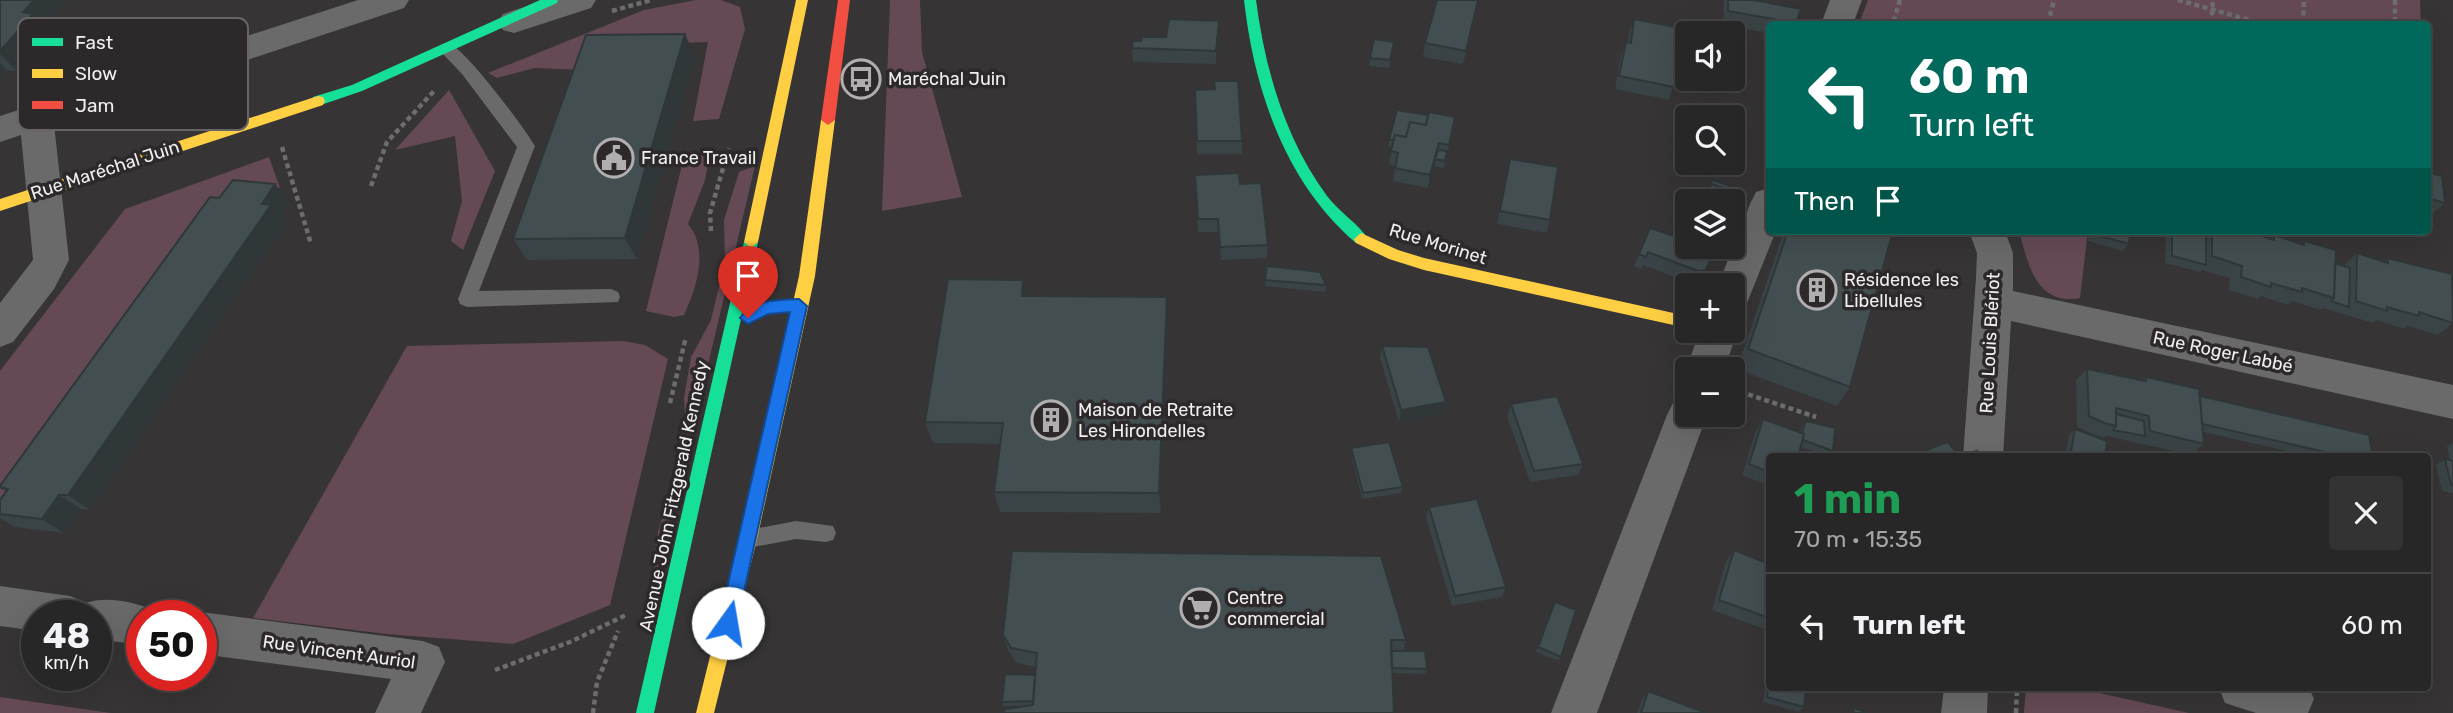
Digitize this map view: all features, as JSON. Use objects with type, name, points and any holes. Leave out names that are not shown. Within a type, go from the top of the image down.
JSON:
[{"type":"main road","name":"Rue Maréchal Juin","points":[[248,123],[357,88],[552,0]]},
{"type":"main road","name":"Avenue John Fitzgerald Kennedy","points":[[645,713],[675,591],[711,415],[760,206],[802,0]]},
{"type":"main road","points":[[705,713],[794,306],[812,242],[844,0]]},
{"type":"main road","name":"Rue Morinet","points":[[1250,0],[1255,42],[1268,85],[1294,150],[1320,199],[1354,234],[1391,253],[1439,267],[1675,319]]},
{"type":"main road","name":"Rue Maréchal Juin","points":[[0,205],[227,130]]},
{"type":"main road","points":[[731,328],[754,314]]},
{"type":"main road","points":[[708,522],[704,510],[711,415]]},
{"type":"street","points":[[248,47],[393,0]]},
{"type":"street","name":"Rue Maréchal Juin","points":[[485,31],[580,0]]},
{"type":"street","points":[[1838,21],[1846,0]]},
{"type":"street","points":[[0,129],[18,122]]},
{"type":"street","points":[[0,331],[41,279],[51,260],[38,130]]},
{"type":"street","points":[[1741,273],[1766,210]]},
{"type":"street","name":"Rue Louis Blériot","points":[[1983,453],[1994,302],[1994,253],[1988,235]]},
{"type":"street","name":"Rue Roger Labbé","points":[[1994,302],[2453,402]]},
{"type":"street","points":[[1574,713],[1682,427]]},
{"type":"street","points":[[0,606],[21,609]]},
{"type":"street","name":"Rue Vincent Auriol","points":[[217,635],[424,662],[398,713]]},
{"type":"street","points":[[1964,713],[1966,691]]},
{"type":"street","points":[[2255,691],[2291,699]]},
{"type":"lane","points":[[447,48],[468,69],[526,146],[467,299],[611,297]]},
{"type":"lane","points":[[743,539],[796,530],[826,533]]},
{"type":"path","points":[[1898,21],[1894,20],[1900,0]]},
{"type":"path","points":[[2049,21],[2054,0]]},
{"type":"path","points":[[2178,0],[2252,21]]},
{"type":"path","points":[[2211,21],[2213,0]]},
{"type":"path","points":[[2303,21],[2304,0]]},
{"type":"path","points":[[2395,0],[2395,21]]},
{"type":"path","points":[[371,186],[387,142],[435,89]]},
{"type":"path","points":[[1745,393],[1816,417]]},
{"type":"path","points":[[495,670],[570,642],[625,615]]},
{"type":"path","points":[[2016,713],[2017,691]]},
{"type":"shaded area","points":[[696,0],[721,0],[740,7],[745,29],[719,119],[693,121],[708,42],[599,46],[583,70],[535,68],[497,78],[488,73],[644,10]]},
{"type":"shaded area","points":[[890,0],[920,0],[922,52],[962,197],[882,211]]},
{"type":"shaded area","points":[[1868,0],[2420,0],[2421,21],[1860,21]]},
{"type":"shaded area","points":[[449,90],[495,171],[463,250],[451,241],[462,201],[455,136],[395,150]]},
{"type":"shaded area","points":[[710,154],[705,180],[688,224],[698,245],[699,256],[697,280],[689,304],[684,315],[674,317],[646,311],[684,157]]},
{"type":"shaded area","points":[[269,157],[280,188],[235,191],[0,518],[0,371],[125,209]]},
{"type":"shaded area","points":[[755,166],[655,589],[654,559],[658,532],[671,488],[685,416],[684,398],[691,357],[711,320],[725,261],[724,220],[739,172]]},
{"type":"shaded area","points":[[2020,235],[2088,235],[2080,298],[2065,299],[2044,289],[2026,257]]},
{"type":"shaded area","points":[[623,341],[645,345],[668,359],[610,605],[513,644],[387,634],[253,618],[407,346]]},
{"type":"shaded area","points":[[2026,691],[2090,691],[2189,713],[2024,713]]},
{"type":"shaded area","points":[[0,697],[111,713],[0,713]]},
{"type":"building","points":[[0,0],[34,0],[23,12],[33,14],[29,18],[18,18],[18,31],[0,51]]},
{"type":"building","points":[[1437,0],[1478,0],[1466,51],[1425,43]]},
{"type":"building","points":[[1728,0],[1753,0],[1801,9],[1797,21],[1728,11]]},
{"type":"building","points":[[1169,19],[1219,21],[1216,51],[1132,48],[1133,41],[1141,41],[1142,37],[1166,37]]},
{"type":"building","points":[[1634,19],[1675,27],[1674,87],[1619,76],[1626,42],[1631,43]]},
{"type":"building","name":"France Travail","points":[[685,34],[625,238],[513,239],[586,35]]},
{"type":"building","points":[[1374,39],[1394,42],[1390,60],[1370,58]]},
{"type":"building","points":[[1214,81],[1238,81],[1242,141],[1197,141],[1195,90],[1215,89]]},
{"type":"building","points":[[1397,110],[1428,115],[1426,125],[1410,122],[1406,137],[1395,135],[1394,140],[1389,140]]},
{"type":"building","points":[[1429,112],[1455,117],[1449,145],[1439,143],[1430,175],[1395,168],[1398,153],[1391,151],[1395,135],[1406,137],[1410,122],[1426,125]]},
{"type":"building","points":[[1438,150],[1447,151],[1445,161],[1435,159]]},
{"type":"building","points":[[1510,159],[1558,167],[1550,220],[1500,211]]},
{"type":"building","points":[[1239,173],[1240,184],[1261,183],[1268,245],[1220,247],[1218,219],[1198,219],[1195,175]]},
{"type":"building","points":[[2431,173],[2442,176],[2445,203],[2431,199]]},
{"type":"building","points":[[233,180],[275,184],[262,204],[271,205],[68,495],[59,495],[42,519],[0,514],[0,500],[8,489],[0,486],[210,197],[219,198]]},
{"type":"building","points":[[1712,180],[1737,188],[1727,189],[1711,184],[1708,189]]},
{"type":"building","points":[[1711,184],[1727,189],[1709,189]]},
{"type":"building","points":[[1650,228],[1675,236],[1675,259],[1710,259],[1706,270],[1698,271],[1648,252],[1646,257],[1639,254]]},
{"type":"building","name":"Résidence les Libellules","points":[[1787,235],[1892,235],[1850,387],[1748,349]]},
{"type":"building","points":[[2097,235],[2130,235],[2129,244]]},
{"type":"building","points":[[2172,235],[2206,235],[2206,265],[2172,256]]},
{"type":"building","points":[[2212,235],[2258,235],[2274,240],[2274,235],[2304,245],[2304,241],[2336,250],[2334,298],[2302,288],[2302,292],[2271,283],[2271,287],[2241,277],[2242,266],[2212,256]]},
{"type":"building","points":[[2357,253],[2388,263],[2387,258],[2452,274],[2453,323],[2419,312],[2419,316],[2387,307],[2387,311],[2356,301]]},
{"type":"building","points":[[2335,263],[2350,268],[2349,307],[2331,301],[2334,298]]},
{"type":"building","points":[[1267,266],[1320,272],[1326,285],[1265,280]]},
{"type":"building","name":"Maison de Retraite Les Hirondelles","points":[[948,279],[1023,280],[1022,296],[1167,297],[1159,493],[994,492],[1003,423],[925,422]]},
{"type":"building","points":[[1382,346],[1428,347],[1446,402],[1401,410]]},
{"type":"building","points":[[2087,369],[2146,381],[2146,377],[2199,389],[2204,444],[2150,431],[2149,416],[2116,408],[2116,426],[2089,416]]},
{"type":"building","points":[[1557,396],[1583,464],[1534,471],[1511,404]]},
{"type":"building","points":[[2200,396],[2369,435],[2372,453],[2329,453],[2202,424]]},
{"type":"building","points":[[2116,414],[2144,421],[2145,436],[2113,430],[2116,426]]},
{"type":"building","points":[[1763,419],[1804,434],[1799,453],[1766,453],[1766,471],[1749,464]]},
{"type":"building","points":[[1806,421],[1835,428],[1833,451],[1803,440]]},
{"type":"building","points":[[2075,429],[2107,441],[2106,453],[2071,453]]},
{"type":"building","points":[[1389,442],[1403,487],[1363,493],[1351,448]]},
{"type":"building","points":[[1948,442],[1957,453],[1918,453]]},
{"type":"building","points":[[2445,459],[2453,461],[2453,485],[2451,485]]},
{"type":"building","points":[[1477,499],[1506,587],[1455,596],[1429,507]]},
{"type":"building","points":[[1734,550],[1766,563],[1766,617],[1719,600]]},
{"type":"building","name":"Centre commercial","points":[[1012,551],[1381,556],[1406,640],[1391,640],[1394,713],[1002,713],[1006,709],[1033,705],[1037,653],[1011,648],[1003,635]]},
{"type":"building","points":[[1555,602],[1576,610],[1561,657],[1538,647]]},
{"type":"building","points":[[1391,651],[1425,651],[1427,669],[1392,668]]},
{"type":"building","points":[[1005,674],[1035,675],[1033,701],[1002,702]]},
{"type":"building","points":[[1648,691],[1706,713],[1641,713]]},
{"type":"building","points":[[1768,691],[1806,691],[1804,707],[1767,697]]},
{"type":"building","points":[[1854,708],[1868,713],[1853,713]]},
{"type":"traffic: fast","points":[[318,101],[357,88],[552,0]]},
{"type":"traffic: fast","points":[[1250,0],[1254,38],[1262,68],[1280,123],[1293,151],[1323,201],[1341,222],[1361,239]]},
{"type":"traffic: fast","points":[[645,713],[751,242]]},
{"type":"traffic: slow","points":[[751,242],[802,0]]},
{"type":"traffic: slow","points":[[248,124],[318,101]]},
{"type":"traffic: slow","points":[[705,713],[748,539],[807,276],[828,120]]},
{"type":"traffic: slow","points":[[0,205],[229,130]]},
{"type":"traffic: slow","points":[[1361,239],[1394,255],[1424,264],[1675,319]]},
{"type":"traffic: jam","points":[[828,120],[844,0]]},
{"type":"place","name":"Maréchal Juin","points":[[861,79]]},
{"type":"place","name":"France Travail","points":[[614,158]]},
{"type":"place","name":"Résidence les Libellules","points":[[1817,290]]},
{"type":"place","name":"Maison de Retraite Les Hirondelles","points":[[1051,420]]},
{"type":"place","name":"Centre commercial","points":[[1200,608]]},
{"type":"route","points":[[728,623],[799,306],[766,308],[748,318]]}]
